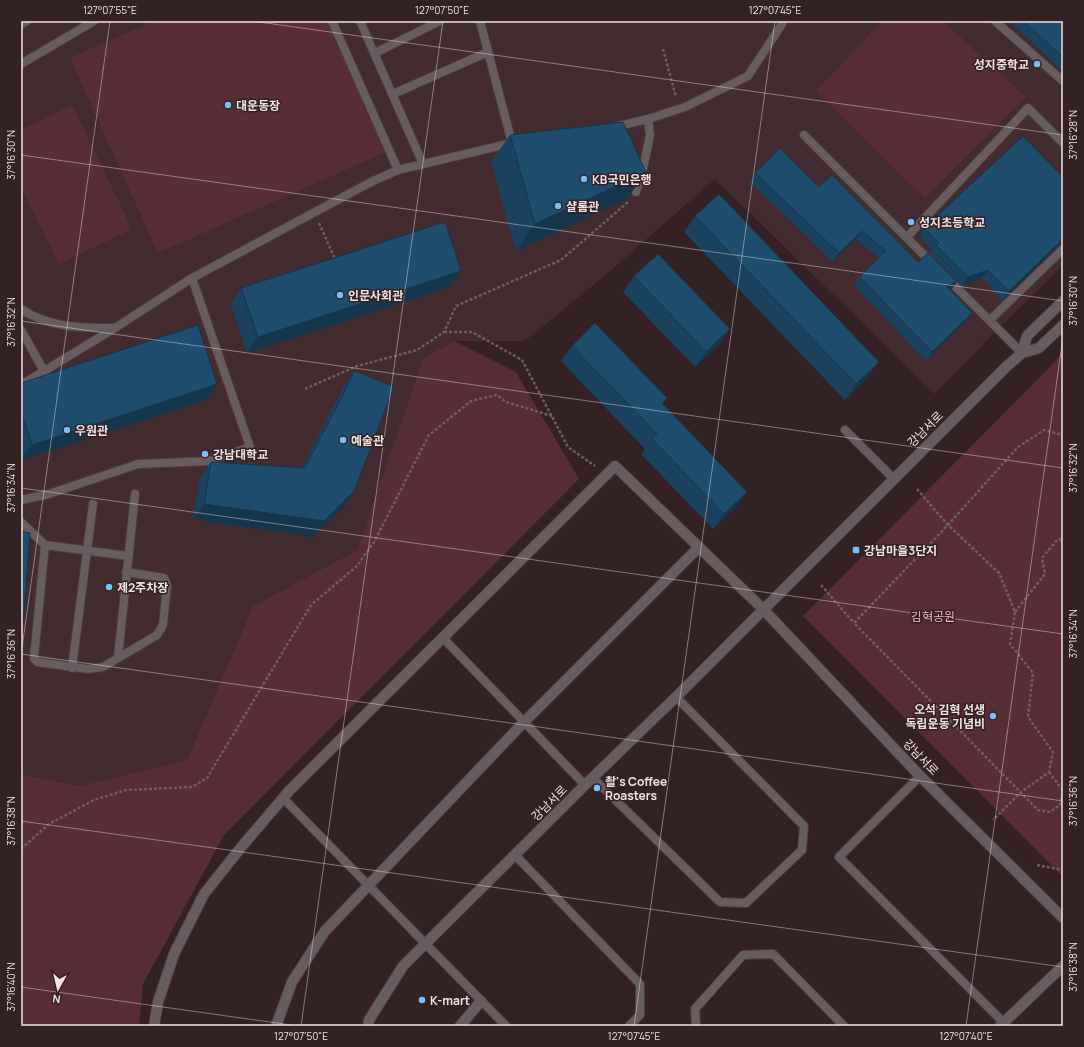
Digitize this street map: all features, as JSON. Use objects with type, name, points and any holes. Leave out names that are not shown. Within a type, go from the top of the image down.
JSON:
[{"type":"street","name":"강남서로","points":[[1022,352],[1027,336],[1063,301]]},
{"type":"street","name":"강남서로","points":[[368,1026],[370,1020],[403,966],[764,610],[996,376],[1022,352],[1039,348],[1063,325]]},
{"type":"street","points":[[154,1026],[158,1002],[174,954],[204,894],[243,845],[283,798],[615,466],[764,610]]},
{"type":"street","points":[[276,1026],[292,982],[325,931],[524,722],[699,547]]},
{"type":"street","name":"강남서로","points":[[764,610],[920,776],[1063,918]]},
{"type":"street","points":[[1002,1024],[1063,966]]},
{"type":"street","points":[[460,1026],[481,1001]]},
{"type":"lane","points":[[21,24],[27,21]]},
{"type":"lane","points":[[21,64],[94,21]]},
{"type":"lane","points":[[332,21],[398,170]]},
{"type":"lane","points":[[360,21],[423,164]]},
{"type":"lane","points":[[375,53],[440,21]]},
{"type":"lane","points":[[21,385],[115,328],[192,278],[371,182],[398,170],[516,142],[480,21]]},
{"type":"lane","points":[[602,129],[648,119],[679,109],[748,76],[782,24],[782,21]]},
{"type":"lane","points":[[995,21],[1063,81]]},
{"type":"lane","points":[[393,94],[488,52]]},
{"type":"lane","points":[[907,237],[1028,108],[1063,143]]},
{"type":"lane","points":[[636,192],[650,135],[648,119]]},
{"type":"lane","points":[[804,135],[1022,352]]},
{"type":"lane","points":[[990,320],[1063,249]]},
{"type":"lane","points":[[21,500],[49,494],[138,464],[209,461],[250,447],[192,278]]},
{"type":"lane","points":[[21,309],[53,324],[82,328],[115,328]]},
{"type":"lane","points":[[21,330],[44,371]]},
{"type":"lane","points":[[845,430],[894,479]]},
{"type":"lane","points":[[118,658],[135,494]]},
{"type":"lane","points":[[72,668],[93,504]]},
{"type":"lane","points":[[21,522],[45,545],[128,556]]},
{"type":"lane","points":[[45,545],[34,658],[37,662],[42,664],[88,669],[103,667],[157,634],[163,625],[167,585],[164,578],[126,572]]},
{"type":"lane","points":[[443,638],[585,785]]},
{"type":"lane","points":[[593,778],[720,902],[746,903],[802,850],[804,826],[676,697]]},
{"type":"lane","points":[[920,776],[839,857],[1002,1024]]},
{"type":"lane","points":[[283,798],[506,1026]]},
{"type":"lane","points":[[516,855],[640,984],[640,1015],[629,1026]]},
{"type":"lane","points":[[696,1026],[696,1008],[743,955],[773,954],[844,1026]]},
{"type":"path","points":[[663,49],[679,109]]},
{"type":"path","points":[[305,389],[357,366],[417,350],[444,332],[456,306],[560,260],[628,202],[636,192]]},
{"type":"path","points":[[314,212],[336,262]]},
{"type":"path","points":[[444,332],[472,332],[522,360],[568,447],[607,474]]},
{"type":"path","points":[[21,849],[49,824],[94,800],[126,790],[192,787],[208,778],[311,605],[357,566],[374,542],[429,435],[471,401],[497,395],[506,402],[552,416]]},
{"type":"path","points":[[854,623],[948,525],[1018,447],[1044,430],[1063,435]]},
{"type":"path","points":[[917,489],[948,525],[999,574],[1015,612]]},
{"type":"path","points":[[993,820],[1021,792],[1049,772],[1053,752],[1028,717],[1033,673],[1010,644],[1015,612],[1045,574],[1042,558],[1058,539],[1063,540]]},
{"type":"path","points":[[821,585],[854,623],[1038,810],[1050,812],[1060,805],[1063,791],[1049,772]]},
{"type":"path","points":[[1037,865],[1063,870]]},
{"type":"shaded area","name":"강남대학교","points":[[21,21],[1063,21],[1063,265],[935,394],[715,179],[608,273],[525,341],[454,341],[423,358],[357,550],[253,606],[187,760],[79,786],[21,774]]},
{"type":"green space","name":"대운동장","points":[[154,21],[327,21],[386,152],[158,253],[70,58]]},
{"type":"green space","points":[[882,21],[943,21],[1026,97],[925,198],[816,91]]},
{"type":"green space","points":[[72,105],[132,229],[59,264],[21,187],[21,130]]},
{"type":"green space","points":[[454,341],[516,372],[579,479],[224,835],[143,984],[139,1026],[21,1026],[21,774],[79,786],[187,760],[253,606],[357,550],[423,358]]},
{"type":"green space","name":"김혁공원","points":[[1063,352],[1063,877],[803,616],[1047,370]]},
{"type":"building","points":[[1023,21],[1063,21],[1063,57]]},
{"type":"building","points":[[623,122],[646,172],[535,224],[510,135]]},
{"type":"building","points":[[1023,136],[1063,177],[1063,239],[1009,291],[988,270],[968,277],[936,245],[939,243],[924,228]]},
{"type":"building","points":[[780,148],[819,187],[832,175],[918,262],[928,253],[957,282],[946,286],[972,313],[932,352],[860,277],[886,251],[862,231],[839,253],[755,173]]},
{"type":"building","points":[[719,194],[879,362],[856,384],[695,216]]},
{"type":"building","name":"인문사회관","points":[[445,222],[461,271],[258,337],[241,288]]},
{"type":"building","points":[[658,254],[730,329],[706,352],[634,276]]},
{"type":"building","points":[[595,323],[667,398],[662,403],[747,492],[724,514],[652,439],[657,434],[572,346]]},
{"type":"building","name":"우원관","points":[[198,325],[217,384],[32,445],[21,412],[21,383]]},
{"type":"building","name":"예술관","points":[[355,371],[394,387],[354,491],[324,521],[204,504],[211,462],[305,468]]},
{"type":"building","points":[[21,532],[30,533],[24,612],[21,612]]},
{"type":"place","name":"성지중학교","points":[[1037,64]]},
{"type":"place","name":"대운동장","points":[[228,105]]},
{"type":"place","name":"KB국민은행","points":[[584,179]]},
{"type":"place","name":"샬롬관","points":[[558,206]]},
{"type":"place","name":"성지초등학교","points":[[911,222]]},
{"type":"place","name":"인문사회관","points":[[340,295]]},
{"type":"place","name":"우원관","points":[[67,430]]},
{"type":"place","name":"예술관","points":[[343,440]]},
{"type":"place","name":"강남대학교","points":[[205,454]]},
{"type":"place","name":"강남마을3단지","points":[[856,550]]},
{"type":"place","name":"제2주차장","points":[[109,587]]},
{"type":"place","name":"오석 김혁 선생 독립운동 기념비","points":[[993,716]]},
{"type":"place","name":"촬's Coffee Roasters","points":[[597,788]]},
{"type":"place","name":"K-mart","points":[[422,1000]]}]
